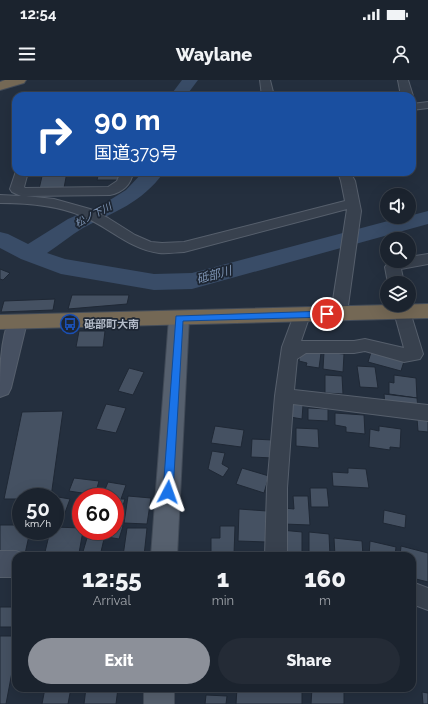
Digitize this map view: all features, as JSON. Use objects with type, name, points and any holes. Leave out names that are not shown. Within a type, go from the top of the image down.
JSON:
[{"type":"highway","points":[[0,86],[19,80]]},
{"type":"highway","points":[[8,322],[302,315],[380,310]]},
{"type":"highway","points":[[416,310],[428,311]]},
{"type":"main road","points":[[164,552],[179,318]]},
{"type":"main road","points":[[159,692],[159,704]]},
{"type":"street","points":[[265,80],[267,92]]},
{"type":"street","points":[[403,80],[406,92]]},
{"type":"street","points":[[416,106],[428,105]]},
{"type":"street","points":[[21,176],[17,189],[23,192],[110,191],[119,188],[126,181],[127,176]]},
{"type":"street","points":[[339,313],[354,207],[346,176]]},
{"type":"street","points":[[57,204],[83,192]]},
{"type":"street","points":[[0,199],[57,204],[91,215],[136,241],[158,248],[184,247],[354,207]]},
{"type":"street","points":[[395,276],[393,267],[402,263],[428,259]]},
{"type":"street","points":[[289,356],[304,347],[354,347],[365,345],[375,346],[404,355],[414,354],[401,312]]},
{"type":"street","points":[[276,552],[277,488],[284,396],[290,347],[302,315]]},
{"type":"street","points":[[0,388],[8,322]]},
{"type":"street","points":[[284,396],[428,413]]},
{"type":"street","points":[[0,564],[12,564]]},
{"type":"street","points":[[416,594],[428,599]]},
{"type":"building","points":[[42,176],[66,176],[64,188],[39,189]]},
{"type":"building","points":[[98,176],[120,176],[119,180],[97,180]]},
{"type":"building","points":[[0,269],[10,273],[3,280],[0,279]]},
{"type":"building","points":[[72,295],[129,295],[127,304],[68,309]]},
{"type":"building","points":[[55,299],[53,310],[1,312],[4,301]]},
{"type":"building","points":[[79,331],[105,331],[103,347],[76,347]]},
{"type":"building","points":[[372,349],[405,358],[401,371],[368,362]]},
{"type":"building","points":[[300,350],[321,353],[319,368],[306,366],[307,363],[299,361]]},
{"type":"building","points":[[324,352],[344,354],[343,372],[323,369]]},
{"type":"building","points":[[357,366],[375,367],[378,388],[360,387]]},
{"type":"building","points":[[129,368],[144,372],[133,395],[118,391]]},
{"type":"building","points":[[325,375],[342,376],[343,394],[325,393]]},
{"type":"building","points":[[394,375],[416,378],[417,398],[389,394],[389,382],[394,383]]},
{"type":"building","points":[[384,394],[417,398],[418,409],[385,405]]},
{"type":"building","points":[[106,404],[126,408],[116,433],[96,429]]},
{"type":"building","points":[[291,404],[303,405],[302,419],[290,417]]},
{"type":"building","points":[[308,408],[328,409],[328,421],[308,420]]},
{"type":"building","points":[[63,411],[52,488],[12,488],[12,499],[4,499],[22,412]]},
{"type":"building","points":[[335,413],[364,415],[365,434],[346,432],[346,427],[335,425]]},
{"type":"building","points":[[417,418],[428,419],[428,432],[418,431]]},
{"type":"building","points":[[215,426],[244,430],[241,447],[211,443]]},
{"type":"building","points":[[379,426],[401,429],[400,448],[390,447],[390,450],[369,447],[370,429],[379,431]]},
{"type":"building","points":[[296,428],[318,429],[319,448],[296,446]]},
{"type":"building","points":[[252,439],[273,440],[273,458],[251,457]]},
{"type":"building","points":[[212,451],[225,453],[222,464],[229,468],[223,477],[208,469]]},
{"type":"building","points":[[242,468],[269,476],[264,493],[236,484]]},
{"type":"building","points":[[348,468],[366,469],[369,488],[333,486],[332,472],[348,473]]},
{"type":"building","points":[[74,478],[99,481],[97,488],[72,488],[72,491],[69,491]]},
{"type":"building","points":[[108,482],[126,485],[124,491],[124,488],[106,488]]},
{"type":"building","points":[[310,488],[327,488],[329,507],[311,507]]},
{"type":"building","points":[[128,496],[151,498],[147,524],[124,523]]},
{"type":"building","points":[[293,496],[308,496],[310,525],[284,524],[284,508],[294,509]]},
{"type":"building","points":[[64,498],[70,499],[64,516]]},
{"type":"building","points":[[239,509],[267,511],[267,542],[238,541]]},
{"type":"building","points":[[384,510],[406,515],[405,528],[383,523]]},
{"type":"building","points":[[0,525],[12,525],[12,540],[28,540],[25,552],[12,552],[12,554],[0,554]]},
{"type":"building","points":[[220,526],[235,526],[234,552],[211,552],[211,538],[220,538]]},
{"type":"building","points":[[64,527],[72,528],[72,540],[81,540],[79,552],[45,552],[48,540],[64,540]]},
{"type":"building","points":[[127,528],[147,528],[144,552],[124,552]]},
{"type":"building","points":[[281,530],[302,532],[302,552],[280,552]]},
{"type":"building","points":[[309,532],[329,534],[330,552],[309,552]]},
{"type":"building","points":[[334,538],[362,541],[363,552],[335,552]]},
{"type":"building","points":[[86,540],[104,540],[101,552],[83,552]]},
{"type":"building","points":[[370,541],[396,547],[395,552],[369,552]]},
{"type":"building","points":[[401,546],[428,553],[428,582],[416,579],[416,552],[400,552]]},
{"type":"building","points":[[0,607],[12,607],[12,627],[0,627]]},
{"type":"building","points":[[0,636],[12,636],[12,672],[6,704],[0,704]]},
{"type":"building","points":[[44,692],[70,692],[68,704],[42,704]]},
{"type":"building","points":[[86,692],[118,692],[116,704],[84,704]]},
{"type":"building","points":[[237,692],[302,692],[302,704],[236,704]]},
{"type":"building","points":[[312,692],[344,692],[344,704],[311,704]]},
{"type":"building","points":[[422,692],[428,693],[428,704],[423,704]]},
{"type":"building","points":[[206,695],[227,696],[226,704],[205,704]]},
{"type":"waterway","name":"松ノ下川","points":[[181,92],[190,80]]},
{"type":"waterway","name":"松ノ下川","points":[[29,254],[75,224],[112,207],[133,194],[150,176]]},
{"type":"waterway","name":"砥部川","points":[[29,254],[61,266],[154,282],[192,281],[428,217]]},
{"type":"waterway","name":"砥部川","points":[[0,239],[29,254]]},
{"type":"place","name":"砥部町大南","points":[[70,324]]},
{"type":"route","points":[[168,492],[179,318],[327,314]]}]
